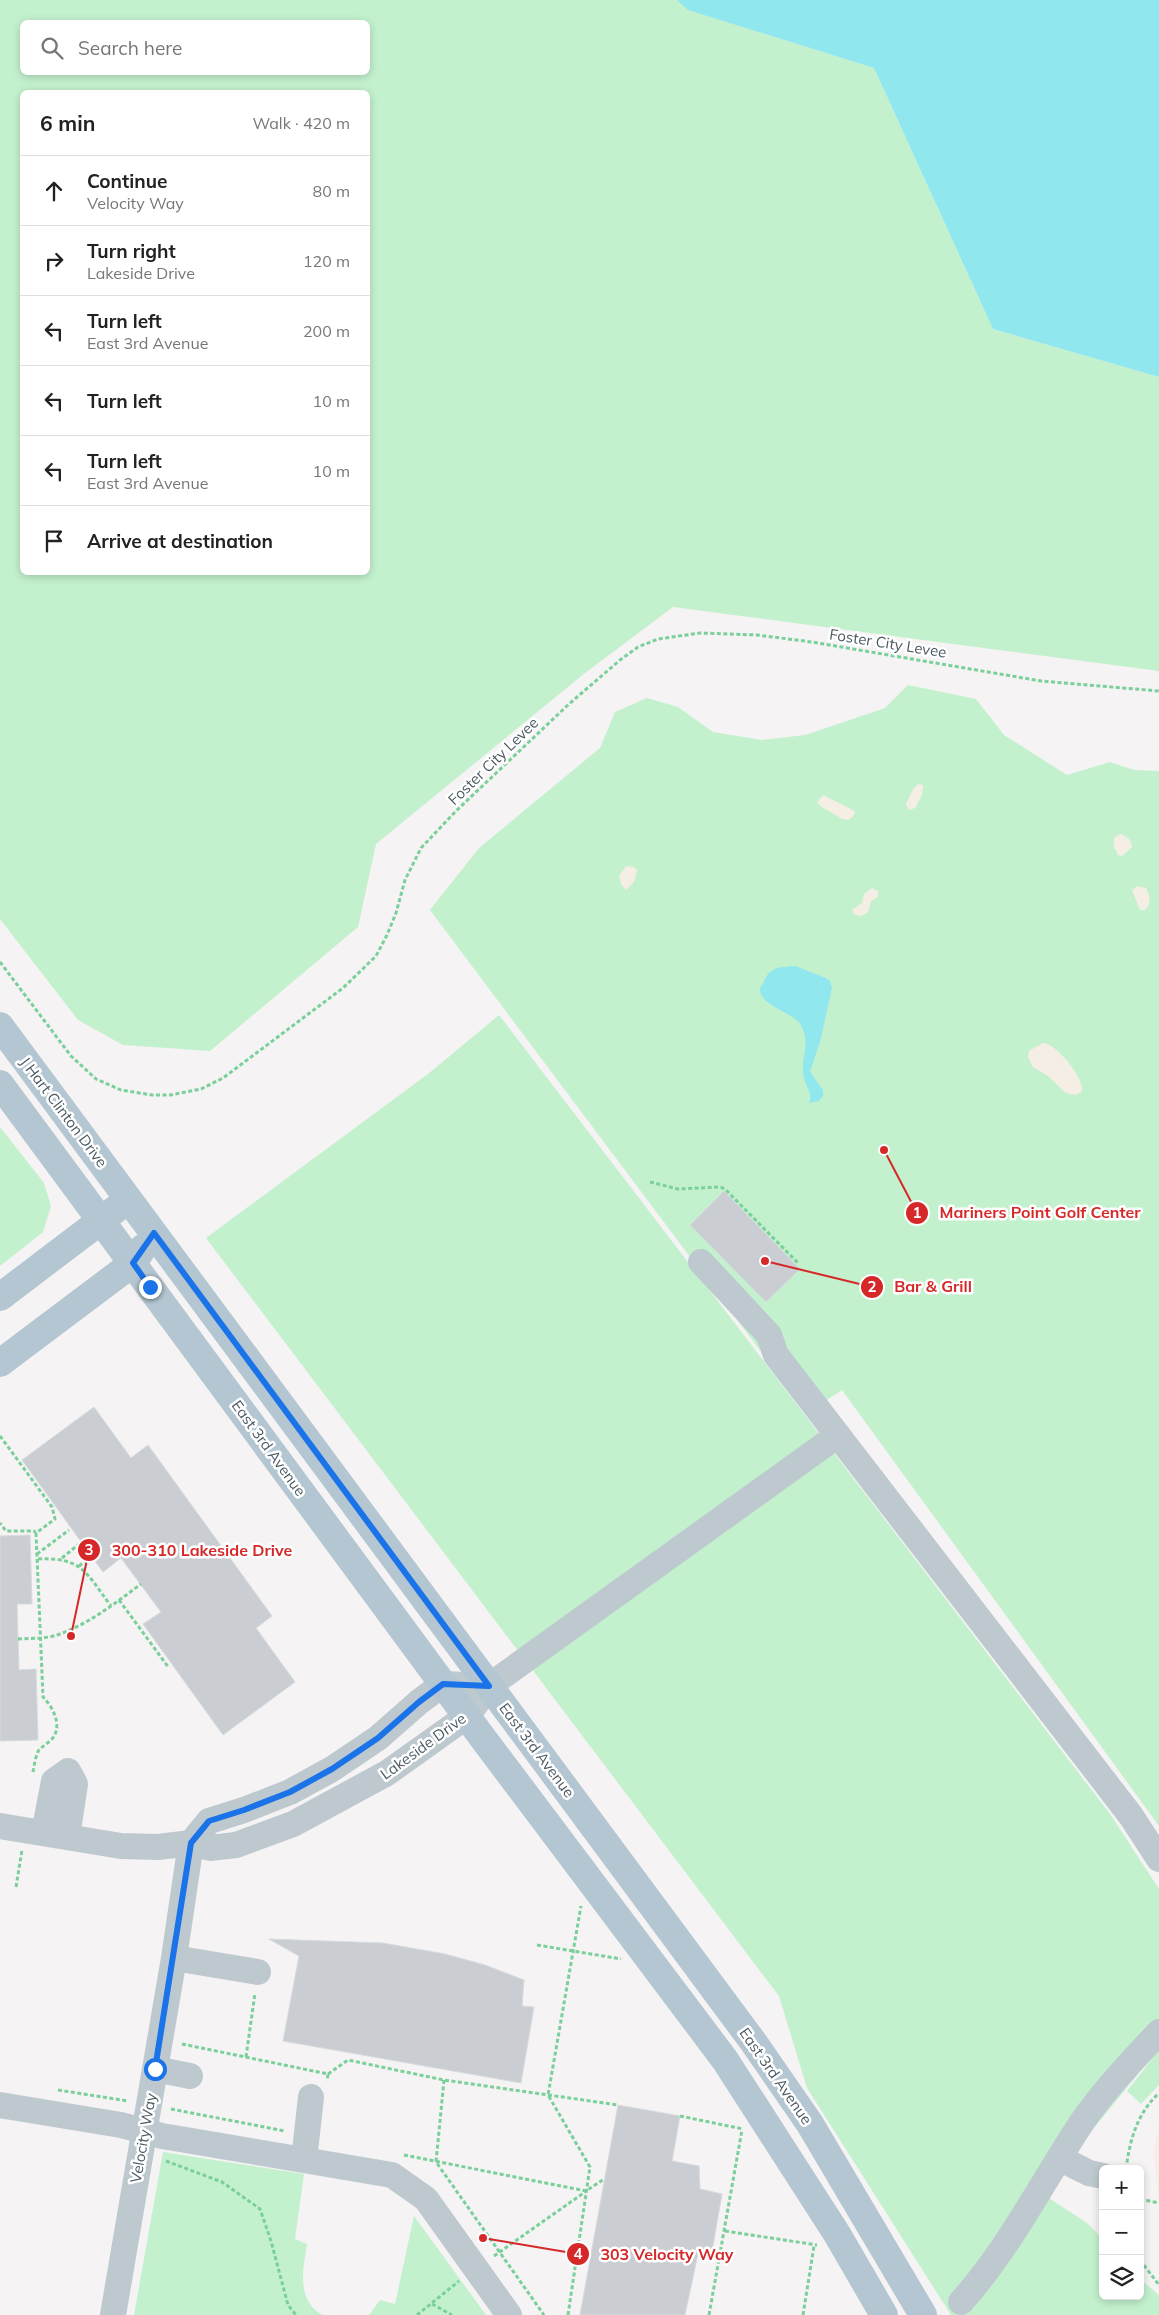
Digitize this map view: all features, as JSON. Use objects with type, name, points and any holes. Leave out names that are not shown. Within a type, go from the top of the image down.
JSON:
[{"type":"main road","name":"J Hart Clinton Drive","points":[[0,1026],[129,1199]]},
{"type":"main road","points":[[0,1084],[101,1220]]},
{"type":"main road","points":[[0,1297],[129,1199]]},
{"type":"main road","name":"East 3rd Avenue","points":[[129,1199],[754,2043],[810,2124],[923,2315]]},
{"type":"main road","name":"East 3rd Avenue","points":[[101,1220],[443,1684],[724,2060],[752,2123],[826,2240],[884,2315]]},
{"type":"main road","points":[[0,1364],[133,1263],[154,1233]]},
{"type":"street","points":[[701,1262],[769,1335],[776,1355],[1130,1816],[1159,1859]]},
{"type":"street","name":"Lakeside Drive","points":[[0,1826],[121,1846],[158,1847],[191,1843],[210,1848],[236,1845],[294,1824],[387,1773],[467,1716],[489,1686],[838,1436]]},
{"type":"street","points":[[191,1843],[209,1821],[290,1792],[332,1769],[378,1738],[443,1684],[489,1686]]},
{"type":"street","name":"Velocity Way","points":[[113,2315],[174,1958],[191,1843]]},
{"type":"street","points":[[174,1958],[258,1972]]},
{"type":"street","points":[[961,2302],[984,2276],[1084,2120],[1124,2070],[1159,2032]]},
{"type":"street","points":[[155,2069],[190,2076]]},
{"type":"street","points":[[304,2160],[319,2090]]},
{"type":"street","points":[[0,2105],[121,2125],[144,2132],[392,2175],[408,2184],[426,2199],[509,2315]]},
{"type":"street","points":[[1059,2158],[1089,2173],[1099,2175]]},
{"type":"path","name":"Foster City Levee","points":[[0,962],[71,1056],[96,1079],[121,1090],[152,1095],[201,1089],[223,1078],[343,988],[376,956],[396,913],[405,880],[421,848],[456,811],[569,704],[638,647],[658,639],[700,633],[757,635],[850,648],[1041,681],[1159,691]]},
{"type":"path","points":[[650,1182],[678,1189],[720,1187],[725,1189],[799,1264]]},
{"type":"path","points":[[0,1436],[54,1510],[55,1519],[36,1533]]},
{"type":"path","points":[[0,1524],[2,1529],[6,1531],[34,1530],[36,1533]]},
{"type":"path","points":[[37,1554],[68,1530]]},
{"type":"path","points":[[34,1766],[38,1750],[54,1738],[57,1726],[51,1704],[43,1697],[36,1533]]},
{"type":"path","points":[[61,1559],[79,1544]]},
{"type":"path","points":[[79,1566],[89,1558]]},
{"type":"path","points":[[38,1559],[61,1559],[79,1566],[111,1606]]},
{"type":"path","points":[[18,1639],[56,1635],[83,1624],[140,1584]]},
{"type":"path","points":[[119,1600],[169,1668]]},
{"type":"path","points":[[568,2315],[590,2168],[548,2095],[586,1875]]},
{"type":"path","points":[[537,1945],[654,1965]]},
{"type":"path","points":[[246,2057],[258,1972]]},
{"type":"path","points":[[160,2040],[328,2074]]},
{"type":"path","points":[[319,2090],[328,2074],[348,2060],[444,2080],[618,2105]]},
{"type":"path","points":[[444,2080],[436,2162],[544,2315]]},
{"type":"path","points":[[1127,2165],[1133,2130],[1151,2101],[1159,2093]]},
{"type":"path","points":[[680,2116],[752,2123],[724,2231],[709,2315]]},
{"type":"path","points":[[157,2158],[222,2182],[260,2208],[288,2305],[296,2315]]},
{"type":"path","points":[[500,2253],[586,2192]]},
{"type":"path","points":[[1144,2200],[1159,2203]]},
{"type":"path","points":[[724,2231],[826,2240],[803,2315]]},
{"type":"path","points":[[1144,2265],[1159,2285]]},
{"type":"path","points":[[417,2315],[460,2280]]},
{"type":"path","points":[[432,2304],[452,2315]]},
{"type":"green space","points":[[0,0],[677,0],[689,10],[874,68],[993,329],[1159,377],[1159,671],[673,607],[585,673],[376,844],[358,927],[210,1051],[123,1045],[78,1020],[0,919]]},
{"type":"green space","points":[[908,685],[976,699],[1004,735],[1067,775],[1110,762],[1134,770],[1159,771],[1159,1826],[842,1390],[807,1413],[430,910],[479,848],[600,748],[615,712],[647,698],[678,707],[713,732],[762,740],[805,735],[885,708]]},
{"type":"green space","points":[[499,1015],[1110,1814],[1159,1889],[1159,2048],[1041,2193],[1087,2223],[1099,2235],[1099,2300],[1144,2300],[1144,2282],[1159,2295],[1159,2315],[951,2315],[807,2088],[779,1996],[206,1238],[428,1074]]},
{"type":"green space","points":[[0,1127],[44,1183],[51,1206],[43,1232],[0,1266]]},
{"type":"green space","points":[[1159,2050],[1159,2085],[1141,2104],[1127,2091]]},
{"type":"green space","points":[[163,2152],[304,2174],[295,2239],[307,2244],[303,2283],[308,2301],[322,2315],[134,2315]]},
{"type":"green space","points":[[414,2216],[486,2315],[369,2315],[380,2300],[395,2304]]},
{"type":"sand","points":[[918,784],[923,785],[922,795],[915,808],[909,810],[906,804],[913,789]]},
{"type":"sand","points":[[823,795],[851,809],[855,812],[853,816],[846,820],[823,808],[817,802]]},
{"type":"sand","points":[[1120,834],[1129,839],[1132,847],[1122,856],[1118,855],[1114,847],[1114,838]]},
{"type":"sand","points":[[626,866],[634,867],[637,870],[634,882],[626,890],[621,884],[619,876]]},
{"type":"sand","points":[[1137,886],[1146,888],[1149,894],[1150,899],[1145,910],[1140,910],[1132,890]]},
{"type":"sand","points":[[872,888],[878,891],[878,897],[871,901],[868,912],[861,916],[855,915],[852,910],[862,903],[864,894]]},
{"type":"sand","points":[[1043,1043],[1055,1049],[1068,1062],[1079,1078],[1082,1091],[1076,1095],[1066,1093],[1048,1076],[1033,1067],[1028,1057],[1029,1051]]},
{"type":"sand","points":[[1159,2126],[1159,2207],[1154,2151]]},
{"type":"water","points":[[677,0],[1159,0],[1159,377],[993,329],[874,68],[688,10]]},
{"type":"water","points":[[795,966],[826,978],[830,981],[832,988],[821,1038],[810,1072],[823,1090],[823,1096],[819,1101],[809,1103],[810,1093],[803,1071],[805,1040],[801,1025],[797,1020],[765,1000],[760,988],[774,969]]},
{"type":"building","points":[[724,1191],[800,1269],[766,1302],[690,1225]]},
{"type":"building","points":[[94,1407],[131,1458],[148,1445],[272,1616],[256,1628],[295,1682],[223,1735],[143,1624],[161,1612],[121,1558],[103,1572],[22,1460]]},
{"type":"building","points":[[30,1535],[32,1604],[17,1604],[19,1670],[36,1669],[38,1740],[0,1741],[0,1536]]},
{"type":"building","points":[[269,1939],[383,1943],[445,1954],[485,1965],[524,1980],[522,2006],[534,2007],[521,2083],[283,2041],[299,1956]]},
{"type":"building","points":[[618,2105],[680,2116],[672,2161],[699,2166],[700,2189],[722,2194],[711,2257],[698,2254],[685,2315],[580,2315]]},
{"type":"place","name":"Mariners Point Golf Center","points":[[884,1150]]},
{"type":"place","name":"Bar & Grill","points":[[765,1261]]},
{"type":"place","name":"300-310 Lakeside Drive","points":[[71,1636]]},
{"type":"place","name":"303 Velocity Way","points":[[483,2238]]},
{"type":"route","points":[[150,1287],[133,1263],[154,1233],[489,1686],[443,1684],[378,1738],[332,1769],[290,1792],[209,1821],[191,1843],[155,2069]]}]
